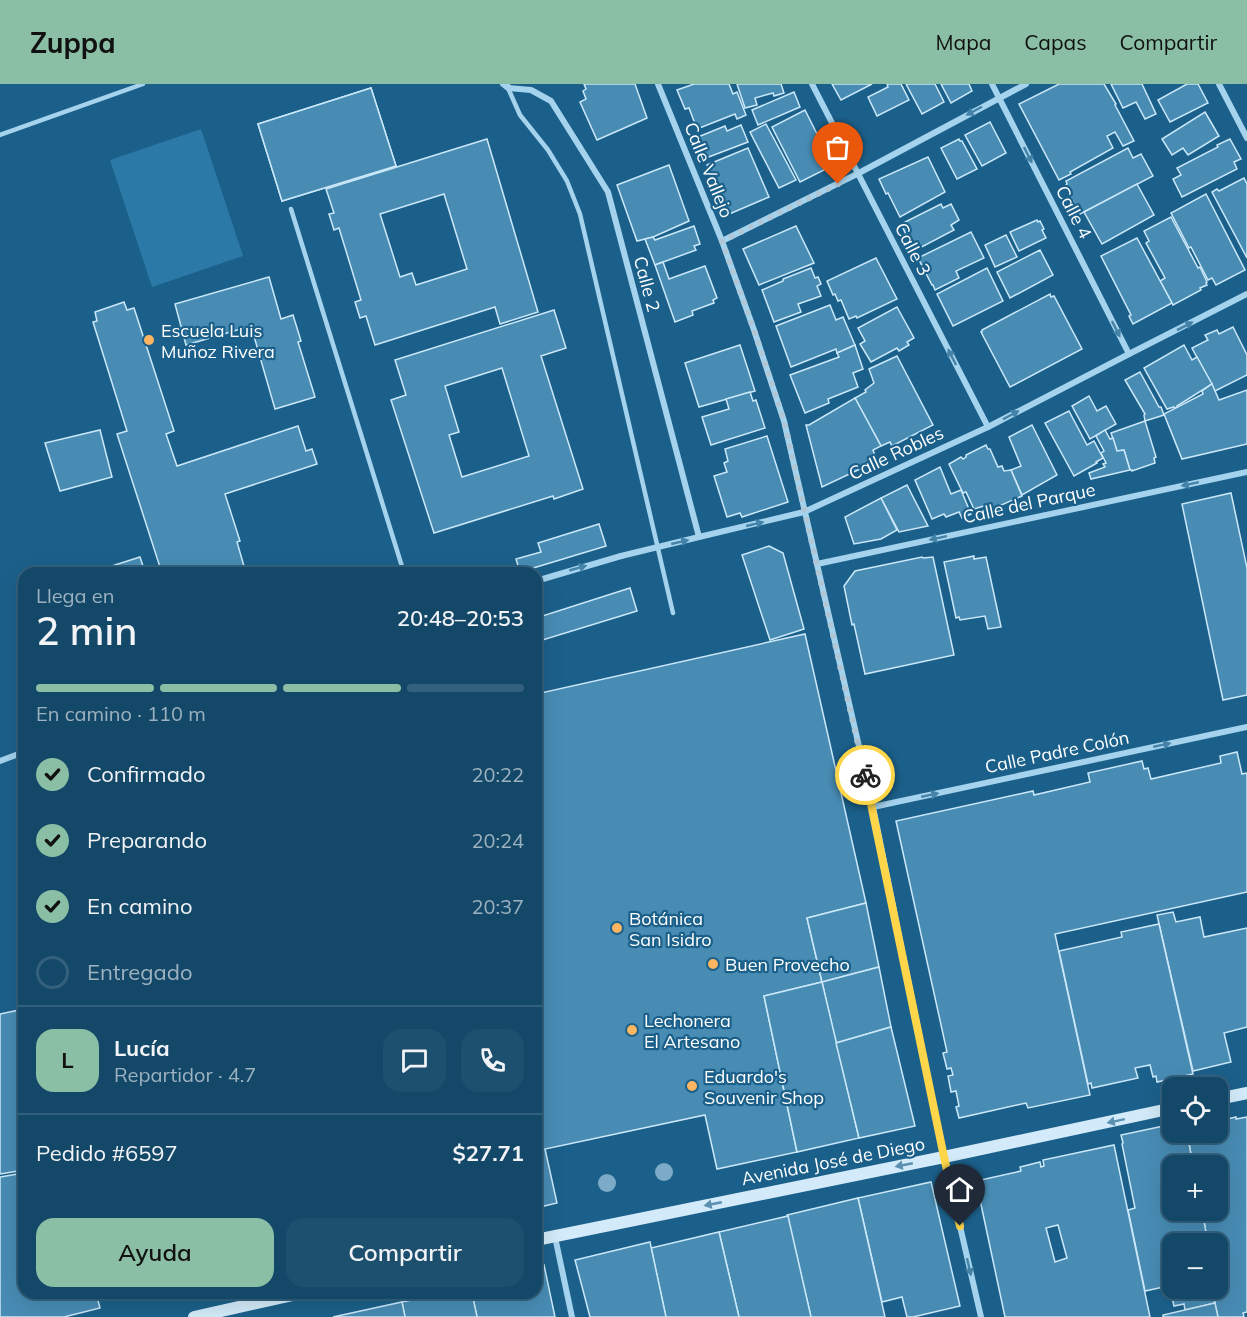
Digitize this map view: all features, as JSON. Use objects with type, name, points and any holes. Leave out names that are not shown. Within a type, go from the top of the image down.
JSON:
[{"type":"street","name":"Calle Vallejo","points":[[658,84],[722,241],[784,421],[873,807],[944,1157],[981,1317]]},
{"type":"street","name":"Calle 3","points":[[812,84],[988,427]]},
{"type":"street","name":"Calle 4","points":[[992,84],[1129,354]]},
{"type":"street","points":[[722,241],[857,174],[1026,84]]},
{"type":"street","points":[[1219,84],[1247,138]]},
{"type":"street","name":"Calle 2","points":[[506,85],[531,90],[551,101],[608,192],[699,537]]},
{"type":"street","name":"Calle Robles","points":[[542,579],[621,556],[804,512],[988,427],[1247,294]]},
{"type":"street","name":"Calle del Parque","points":[[817,564],[1247,472]]},
{"type":"street","name":"Calle Padre Colón","points":[[873,807],[1247,727]]},
{"type":"street","points":[[0,761],[18,754]]},
{"type":"street","points":[[1228,1097],[1247,1093]]},
{"type":"street","name":"Avenida José de Diego","points":[[542,1239],[1162,1110]]},
{"type":"street","points":[[554,1236],[572,1317]]},
{"type":"street","points":[[194,1317],[275,1299]]},
{"type":"lane","points":[[0,135],[143,84]]},
{"type":"lane","points":[[506,85],[520,115],[549,150],[567,181],[580,214],[673,613]]},
{"type":"lane","points":[[291,209],[402,567]]},
{"type":"shaded area","points":[[201,129],[243,256],[152,287],[110,160]]},
{"type":"building","points":[[584,84],[635,84],[647,118],[597,140],[580,102],[586,99],[583,91],[586,89]]},
{"type":"building","points":[[694,84],[729,84],[733,94],[737,92],[746,115],[737,119],[735,114],[697,129],[689,108],[685,109],[677,90]]},
{"type":"building","points":[[737,84],[781,84],[784,93],[774,96],[773,93],[755,98],[757,105],[745,108]]},
{"type":"building","points":[[832,84],[872,84],[841,100]]},
{"type":"building","points":[[887,84],[901,84],[909,100],[877,116],[868,97],[888,87]]},
{"type":"building","points":[[906,84],[935,84],[944,102],[922,114]]},
{"type":"building","points":[[941,84],[969,84],[972,91],[951,103]]},
{"type":"building","points":[[1059,84],[1104,84],[1134,141],[1123,146],[1115,132],[1107,136],[1113,148],[1059,180],[1019,104]]},
{"type":"building","points":[[1111,84],[1142,84],[1156,114],[1145,119],[1136,102],[1123,108]]},
{"type":"building","points":[[1187,84],[1198,84],[1208,103],[1170,122],[1158,100]]},
{"type":"building","points":[[371,88],[396,166],[282,201],[258,124]]},
{"type":"building","points":[[371,88],[396,166],[282,201],[258,124]]},
{"type":"building","points":[[794,92],[800,107],[758,125],[752,110]]},
{"type":"building","points":[[805,110],[830,160],[825,163],[828,168],[800,182],[772,127]]},
{"type":"building","points":[[1205,112],[1219,136],[1188,155],[1183,148],[1172,155],[1162,139]]},
{"type":"building","points":[[990,122],[1006,153],[982,166],[965,135]]},
{"type":"building","points":[[766,124],[796,180],[779,188],[750,132]]},
{"type":"building","points":[[741,125],[748,142],[706,158],[698,137],[725,126],[727,131]]},
{"type":"building","points":[[487,139],[538,312],[500,324],[495,307],[375,345],[366,316],[360,318],[355,302],[361,300],[339,228],[334,230],[329,214],[334,213],[326,189]],"holes":[[[444,194],[467,269],[416,285],[412,273],[400,277],[380,214]]]},
{"type":"building","points":[[959,139],[977,169],[957,179],[941,148]]},
{"type":"building","points":[[1230,139],[1241,159],[1234,162],[1237,169],[1182,197],[1173,179],[1181,175],[1177,168]]},
{"type":"building","points":[[748,148],[769,197],[727,215],[707,165]]},
{"type":"building","points":[[1128,148],[1133,158],[1141,154],[1153,176],[1080,214],[1065,186],[1066,181]]},
{"type":"building","points":[[928,157],[945,192],[900,217],[879,179]]},
{"type":"building","points":[[669,165],[689,221],[653,237],[637,241],[617,185]]},
{"type":"building","points":[[1244,178],[1247,184],[1247,258],[1212,192],[1217,189],[1219,191]]},
{"type":"building","points":[[1137,184],[1154,215],[1102,244],[1084,212]]},
{"type":"building","points":[[1206,194],[1245,270],[1216,285],[1212,278],[1208,280],[1171,213]]},
{"type":"building","points":[[941,204],[943,208],[951,204],[959,220],[951,225],[954,230],[914,251],[901,224]]},
{"type":"building","points":[[1171,217],[1207,282],[1207,285],[1200,288],[1201,290],[1173,305],[1160,281],[1165,278],[1146,243],[1149,241],[1144,231]]},
{"type":"building","points":[[1037,220],[1044,229],[1042,230],[1046,238],[1019,251],[1010,232]]},
{"type":"building","points":[[694,226],[700,244],[694,246],[696,250],[655,265],[645,239],[653,237],[655,240]]},
{"type":"building","points":[[796,226],[814,263],[759,285],[743,249]]},
{"type":"building","points":[[971,232],[984,258],[956,271],[959,278],[935,290],[918,258]]},
{"type":"building","points":[[1006,235],[1017,257],[995,267],[985,245]]},
{"type":"building","points":[[1137,238],[1172,303],[1133,324],[1129,316],[1131,315],[1101,256]]},
{"type":"building","points":[[1040,250],[1053,275],[1010,298],[997,272]]},
{"type":"building","points":[[876,258],[897,299],[857,318],[856,316],[849,319],[841,300],[838,301],[835,294],[833,295],[827,281]]},
{"type":"building","points":[[663,262],[669,279],[705,266],[717,298],[713,300],[714,303],[692,311],[693,315],[675,322],[655,265]]},
{"type":"building","points":[[811,268],[815,278],[818,277],[821,284],[817,286],[821,296],[798,304],[801,312],[774,322],[762,290]]},
{"type":"building","points":[[987,268],[1003,301],[953,326],[937,294]]},
{"type":"building","points":[[269,277],[281,319],[293,315],[301,341],[298,342],[315,397],[275,409],[251,326],[186,345],[175,304]]},
{"type":"building","points":[[1050,294],[1051,297],[1054,296],[1082,349],[1010,387],[981,332]]},
{"type":"building","points":[[124,302],[127,310],[134,308],[174,431],[166,434],[177,466],[298,426],[306,451],[312,449],[317,464],[225,494],[240,541],[237,542],[244,567],[160,567],[117,434],[127,431],[93,322],[97,321],[95,312]]},
{"type":"building","points":[[830,305],[836,320],[843,317],[855,345],[837,353],[836,349],[791,367],[776,326]]},
{"type":"building","points":[[897,307],[914,338],[907,342],[909,345],[899,351],[897,348],[871,362],[860,344],[865,341],[858,328]]},
{"type":"building","points":[[554,310],[566,348],[541,356],[583,489],[434,533],[391,400],[406,395],[395,360]],"holes":[[[502,368],[529,456],[462,477],[449,435],[459,432],[445,386]]]},
{"type":"building","points":[[1233,327],[1247,355],[1247,375],[1215,391],[1192,348],[1208,340],[1205,335],[1217,330],[1219,334]]},
{"type":"building","points":[[740,345],[755,391],[699,407],[685,363]]},
{"type":"building","points":[[855,345],[863,369],[853,373],[858,387],[828,399],[829,403],[805,413],[790,375],[839,357],[837,353]]},
{"type":"building","points":[[1184,345],[1192,360],[1197,357],[1212,384],[1175,409],[1174,407],[1167,409],[1144,368]]},
{"type":"building","points":[[897,356],[933,425],[892,446],[890,442],[881,446],[855,398],[866,392],[865,390],[874,383],[869,369]]},
{"type":"building","points":[[1140,372],[1164,415],[1145,421],[1145,414],[1125,380]]},
{"type":"building","points":[[1212,384],[1219,400],[1247,390],[1247,444],[1182,459],[1164,414],[1203,394],[1202,391]]},
{"type":"building","points":[[750,392],[753,401],[756,400],[765,428],[711,445],[702,417],[729,409],[726,399]]},
{"type":"building","points":[[1089,396],[1097,411],[1106,406],[1116,424],[1090,439],[1072,406]]},
{"type":"building","points":[[855,398],[881,446],[873,450],[877,461],[822,487],[806,425]]},
{"type":"building","points":[[1069,411],[1087,445],[1094,441],[1103,458],[1074,476],[1045,423]]},
{"type":"building","points":[[1145,421],[1156,457],[1154,458],[1155,463],[1132,471],[1124,450],[1117,451],[1111,433]]},
{"type":"building","points":[[1032,425],[1057,475],[1022,495],[1011,470],[1021,466],[1009,437]]},
{"type":"building","points":[[100,430],[112,477],[60,491],[45,443]]},
{"type":"building","points":[[1105,430],[1110,439],[1113,438],[1117,451],[1124,450],[1130,470],[1091,479],[1089,473],[1105,467],[1103,464],[1106,463],[1101,453],[1104,451],[1096,436]]},
{"type":"building","points":[[767,436],[788,502],[742,517],[740,513],[727,517],[714,476],[727,472],[724,463],[728,461],[725,449]]},
{"type":"building","points":[[986,445],[998,467],[1002,466],[1004,471],[1011,470],[1022,496],[990,510],[987,505],[974,509],[966,492],[963,493],[949,464],[961,457],[963,459],[966,455]]},
{"type":"building","points":[[940,467],[951,494],[961,490],[971,514],[962,518],[959,512],[946,517],[944,514],[932,519],[915,480]]},
{"type":"building","points":[[907,485],[928,526],[899,532],[881,498]]},
{"type":"building","points":[[1231,493],[1247,568],[1247,695],[1223,700],[1182,504]]},
{"type":"building","points":[[881,498],[897,530],[881,539],[854,544],[845,517]]},
{"type":"building","points":[[599,524],[606,546],[537,567],[518,567],[516,559],[541,552],[538,543]]},
{"type":"building","points":[[769,546],[783,553],[804,629],[770,640],[742,555]]},
{"type":"building","points":[[974,556],[974,559],[986,557],[1001,627],[988,629],[985,616],[960,620],[959,617],[956,618],[944,562]]},
{"type":"building","points":[[140,557],[143,567],[109,567]]},
{"type":"building","points":[[922,557],[933,557],[954,655],[865,674],[844,586],[855,571]]},
{"type":"building","points":[[630,588],[637,611],[542,640],[542,616]]},
{"type":"building","points":[[805,634],[866,903],[807,918],[822,982],[764,996],[797,1152],[717,1169],[705,1115],[545,1149],[557,1203],[542,1207],[542,693]]},
{"type":"building","points":[[1237,752],[1242,774],[1247,773],[1247,892],[1055,934],[1090,1095],[1028,1108],[1026,1103],[959,1118],[956,1091],[951,1092],[948,1076],[953,1075],[951,1068],[947,1069],[943,1053],[947,1052],[896,821],[1033,791],[1034,795],[1090,782],[1088,773],[1142,761],[1144,769],[1148,768],[1151,779],[1221,763],[1220,756]]},
{"type":"building","points":[[866,903],[879,967],[822,982],[807,918]]},
{"type":"building","points":[[1173,912],[1176,922],[1200,917],[1204,937],[1247,928],[1247,1027],[1224,1033],[1231,1062],[1193,1071],[1157,915]]},
{"type":"building","points":[[1159,924],[1193,1074],[1162,1077],[1162,1081],[1157,1082],[1150,1065],[1135,1068],[1138,1078],[1092,1088],[1091,1083],[1088,1084],[1059,951],[1122,937],[1121,932]]},
{"type":"building","points":[[879,967],[891,1027],[836,1043],[822,982]]},
{"type":"building","points":[[822,982],[859,1138],[797,1152],[764,996]]},
{"type":"building","points":[[18,1010],[18,1171],[0,1174],[0,1014]]},
{"type":"building","points":[[891,1027],[915,1126],[859,1138],[836,1043]]},
{"type":"building","points":[[1247,1117],[1247,1312],[1243,1313],[1244,1317],[1218,1317],[1214,1299],[1228,1299],[1228,1233],[1206,1233],[1204,1221],[1228,1221],[1228,1155],[1191,1155],[1189,1143],[1228,1143],[1228,1119]]},
{"type":"building","points":[[1162,1126],[1162,1143],[1189,1143],[1191,1155],[1162,1155],[1162,1221],[1204,1221],[1206,1233],[1162,1233],[1162,1287],[1145,1291],[1128,1210],[1135,1208],[1121,1135]]},
{"type":"building","points":[[1114,1145],[1150,1317],[1005,1317],[976,1181],[1021,1171],[1020,1167],[1040,1162],[1041,1167],[1044,1166],[1043,1160]],"holes":[[[1058,1225],[1067,1258],[1055,1262],[1046,1228]]]},
{"type":"building","points":[[18,1174],[18,1299],[98,1299],[100,1308],[64,1317],[0,1317],[0,1177]]},
{"type":"building","points":[[931,1182],[960,1306],[907,1317],[902,1297],[882,1302],[858,1198]]},
{"type":"building","points":[[858,1198],[885,1317],[811,1317],[787,1215]]},
{"type":"building","points":[[788,1216],[811,1317],[739,1317],[719,1232]]},
{"type":"building","points":[[719,1232],[739,1317],[666,1317],[651,1248]]},
{"type":"building","points":[[650,1242],[666,1317],[590,1317],[575,1260]]},
{"type":"building","points":[[544,1265],[555,1317],[477,1317],[473,1299],[542,1299],[542,1266]]},
{"type":"building","points":[[416,1299],[473,1299],[477,1317],[405,1317],[402,1302]]},
{"type":"building","points":[[1172,1299],[1214,1299],[1215,1303],[1185,1310],[1184,1304],[1174,1306]]},
{"type":"building","points":[[402,1302],[405,1317],[333,1317]]},
{"type":"building","points":[[1215,1303],[1218,1317],[1163,1317],[1163,1315]]},
{"type":"way so far","points":[[838,184],[722,241],[784,421],[865,775]]},
{"type":"place","name":"Escuela Luis Muñoz Rivera","points":[[149,340]]},
{"type":"place","name":"Botánica San Isidro","points":[[617,928]]},
{"type":"place","name":"Buen Provecho","points":[[713,964]]},
{"type":"place","name":"Lechonera El Artesano","points":[[632,1030]]},
{"type":"place","name":"Eduardo's Souvenir Shop","points":[[692,1086]]},
{"type":"route","points":[[865,775],[960,1226]]}]
